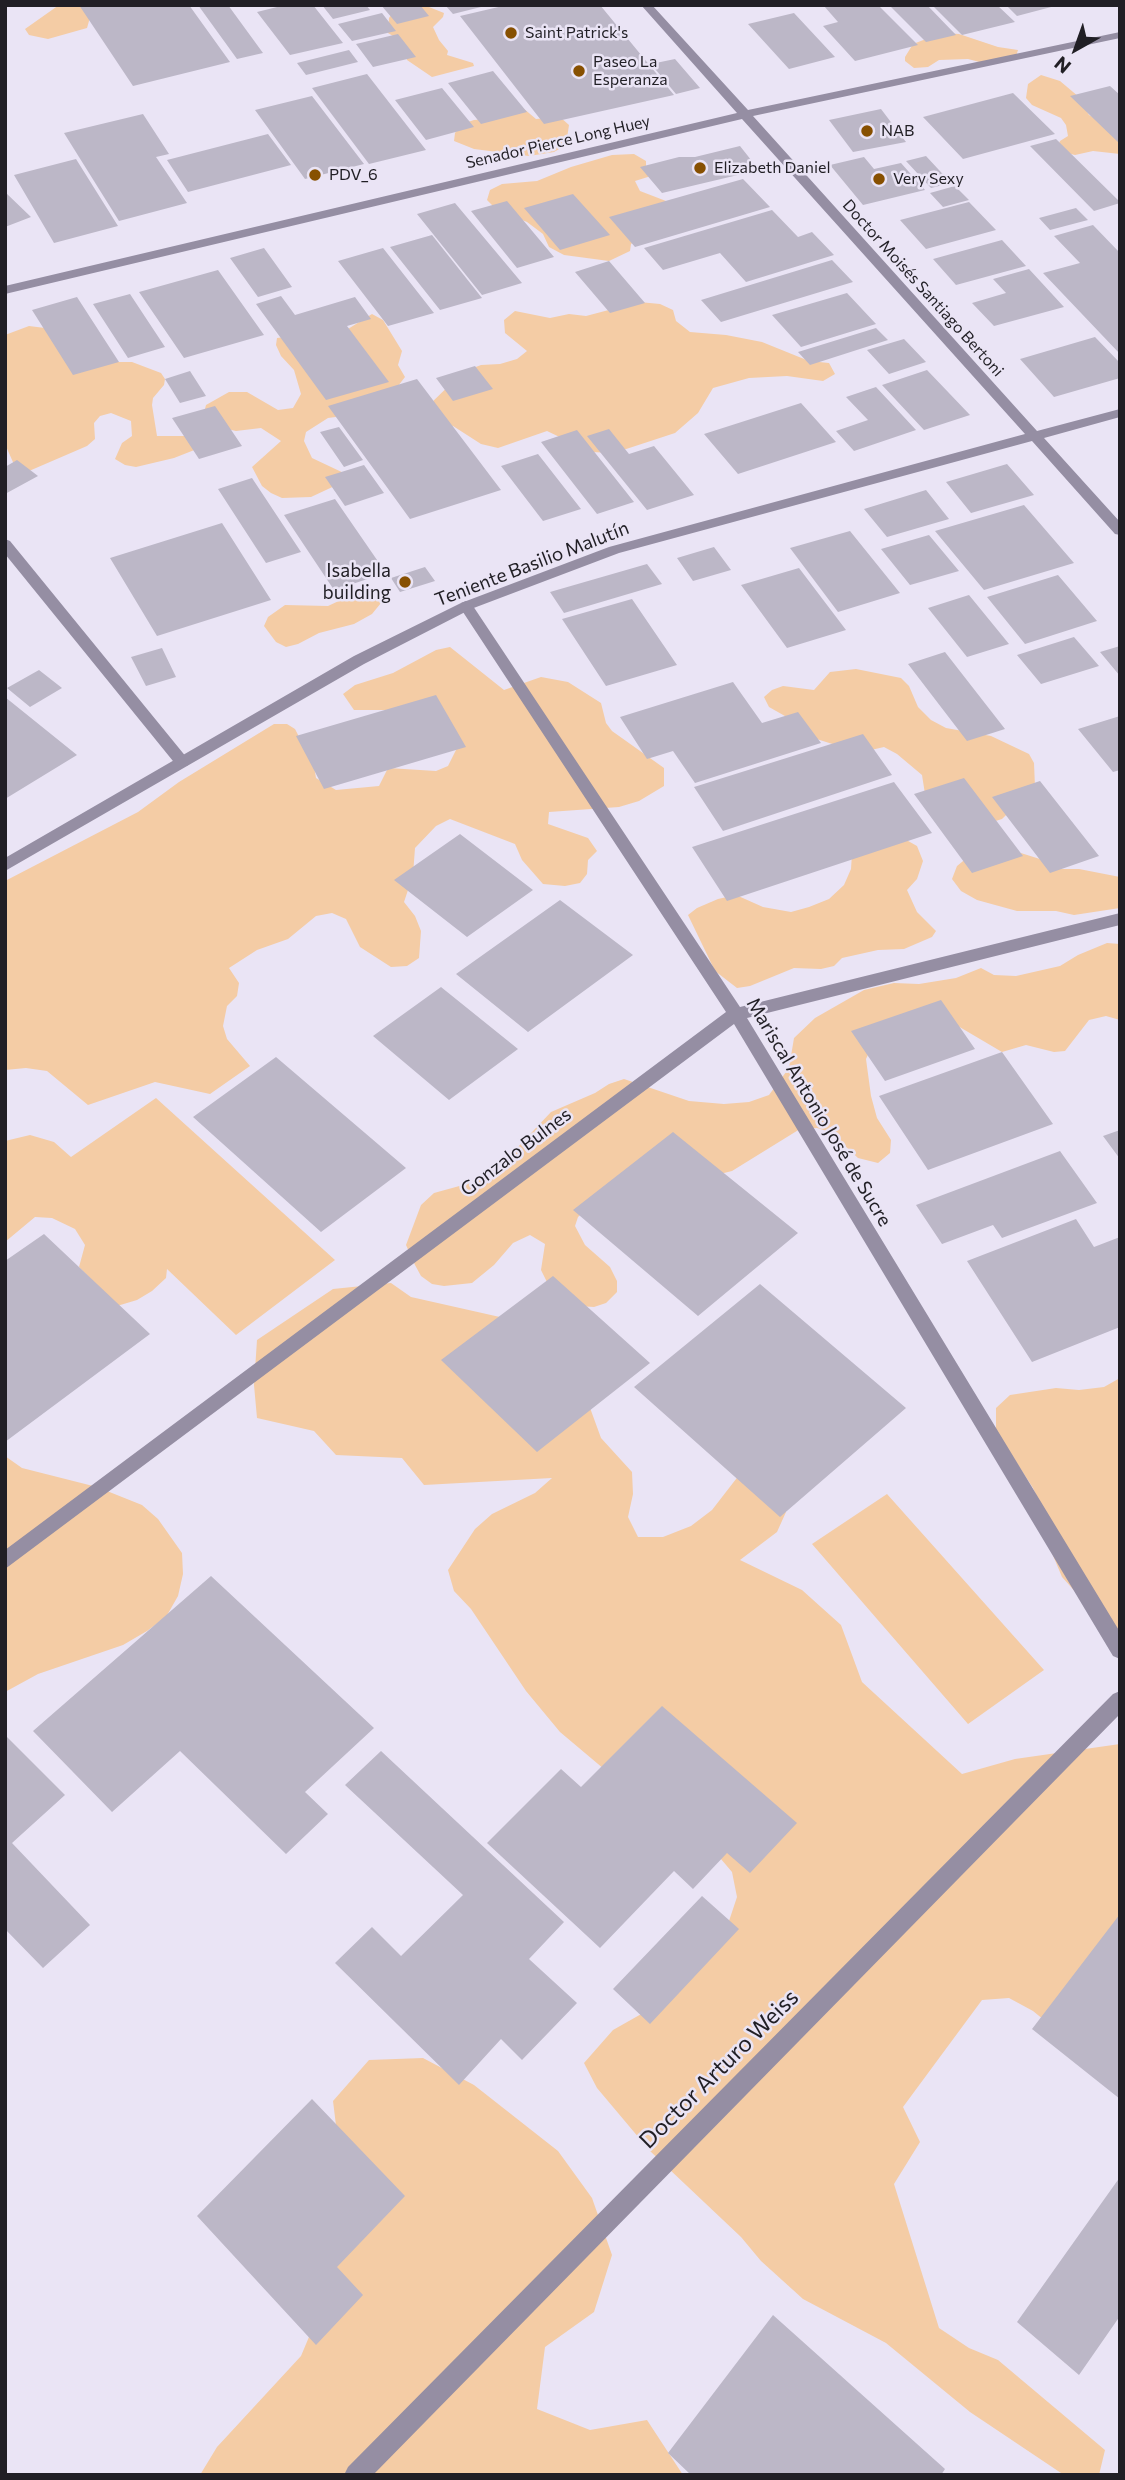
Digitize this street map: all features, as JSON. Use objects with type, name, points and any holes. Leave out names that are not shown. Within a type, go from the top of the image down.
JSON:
[{"type":"street","name":"Doctor Moisés Santiago Bertoni","points":[[646,5],[1120,531]]},
{"type":"street","name":"Senador Pierce Long Huey","points":[[5,290],[743,115],[1120,35]]},
{"type":"street","name":"Teniente Basilio Malutín","points":[[5,865],[359,660],[466,606],[614,550],[1120,413]]},
{"type":"street","points":[[5,544],[182,762]]},
{"type":"street","name":"Mariscal Antonio José de Sucre","points":[[466,606],[736,1014],[1120,1650]]},
{"type":"street","name":"Gonzalo Bulnes","points":[[5,1561],[736,1014],[1120,919]]},
{"type":"street","name":"Doctor Arturo Weiss","points":[[356,2475],[1120,1700]]},
{"type":"shaded area","points":[[59,5],[82,5],[91,14],[87,28],[48,39],[29,35],[25,29]]},
{"type":"shaded area","points":[[414,5],[424,5],[444,13],[433,27],[448,51],[447,55],[473,63],[474,66],[432,77],[407,60],[403,42],[388,33],[389,18],[392,14]]},
{"type":"shaded area","points":[[931,32],[959,34],[998,47],[1018,50],[1015,59],[987,64],[968,59],[939,60],[928,67],[914,68],[905,61],[905,57],[913,44],[926,39]]},
{"type":"shaded area","points":[[1041,75],[1060,81],[1079,97],[1089,115],[1120,131],[1120,154],[1093,151],[1075,155],[1063,152],[1058,147],[1060,141],[1068,136],[1066,125],[1061,118],[1032,105],[1026,98],[1028,84]]},
{"type":"shaded area","points":[[523,108],[536,119],[560,117],[569,125],[566,145],[554,152],[529,156],[474,149],[454,141],[455,133],[462,124],[474,120],[502,118]]},
{"type":"shaded area","points":[[634,154],[646,161],[651,176],[635,181],[640,191],[679,206],[631,244],[630,251],[609,261],[564,255],[549,247],[543,234],[527,222],[497,210],[487,200],[490,190],[502,184],[537,181],[612,155]]},
{"type":"shaded area","points":[[639,302],[660,304],[673,310],[676,321],[690,332],[762,342],[809,361],[829,363],[835,374],[823,381],[787,376],[749,378],[713,388],[698,413],[675,433],[614,453],[591,452],[547,431],[498,448],[481,444],[453,426],[435,423],[427,407],[463,372],[481,365],[500,364],[517,359],[527,351],[505,333],[504,320],[515,311],[550,318],[569,314],[586,316]]},
{"type":"shaded area","points":[[372,314],[383,320],[402,351],[398,365],[405,377],[398,386],[343,416],[328,418],[306,432],[304,441],[312,458],[348,475],[341,483],[311,497],[282,498],[271,493],[262,486],[252,467],[281,441],[261,428],[236,431],[223,428],[204,413],[206,405],[229,392],[247,392],[278,410],[293,408],[301,394],[294,370],[281,356],[276,345],[277,338],[348,329]]},
{"type":"shaded area","points":[[29,326],[45,328],[110,362],[132,362],[161,373],[165,379],[164,385],[153,398],[152,405],[157,436],[191,436],[202,447],[174,458],[136,467],[125,465],[115,459],[122,443],[132,436],[131,421],[111,413],[100,416],[94,423],[95,439],[87,446],[29,471],[16,469],[5,444],[5,335]]},
{"type":"shaded area","points":[[372,589],[381,603],[372,614],[354,624],[319,633],[298,644],[286,647],[276,642],[264,626],[268,617],[285,605],[328,606],[360,591]]},
{"type":"shaded area","points":[[450,647],[504,690],[541,677],[568,682],[601,703],[606,723],[612,731],[664,768],[664,786],[639,801],[619,807],[549,812],[548,824],[588,838],[597,851],[588,860],[587,874],[580,883],[565,886],[543,884],[522,860],[515,844],[450,819],[436,826],[415,848],[413,875],[404,902],[415,916],[421,931],[419,958],[407,966],[391,967],[360,947],[346,919],[332,913],[316,916],[288,939],[257,950],[229,968],[239,983],[237,996],[227,1006],[223,1026],[227,1039],[250,1066],[210,1094],[155,1082],[88,1105],[47,1071],[26,1068],[5,1070],[5,881],[138,812],[179,782],[274,724],[287,724],[295,729],[314,766],[316,778],[336,790],[379,786],[388,768],[436,771],[448,766],[458,746],[391,710],[354,710],[343,694],[355,685],[393,673],[436,650]]},
{"type":"shaded area","points":[[856,669],[901,678],[909,686],[918,707],[931,720],[946,728],[991,736],[1029,754],[1034,763],[1035,787],[1002,819],[989,823],[925,794],[922,775],[897,754],[884,747],[871,750],[842,747],[807,736],[792,720],[769,707],[764,697],[783,686],[814,690],[830,672]]},
{"type":"shaded area","points":[[901,837],[917,846],[923,861],[917,879],[907,890],[917,912],[936,931],[932,937],[904,949],[878,950],[842,958],[834,966],[821,969],[794,968],[750,986],[737,988],[715,971],[688,915],[697,908],[736,895],[763,907],[791,912],[809,907],[829,899],[844,885],[851,869],[852,854]]},
{"type":"shaded area","points":[[1005,848],[1043,860],[1057,869],[1079,869],[1120,877],[1120,908],[1074,915],[1056,911],[1017,911],[977,900],[961,891],[952,879],[957,866],[968,857]]},
{"type":"shaded area","points":[[1107,943],[1120,944],[1120,1020],[1106,1016],[1089,1020],[1065,1051],[1054,1052],[1026,1045],[1002,1052],[946,1019],[874,1042],[866,1059],[871,1096],[877,1118],[891,1140],[890,1153],[878,1163],[858,1158],[830,1132],[817,1128],[800,1129],[732,1171],[588,1207],[578,1217],[575,1226],[585,1245],[610,1267],[617,1281],[617,1292],[606,1303],[594,1307],[579,1306],[548,1284],[541,1270],[545,1244],[530,1235],[513,1243],[494,1265],[472,1283],[444,1286],[432,1284],[421,1276],[406,1245],[421,1205],[434,1193],[463,1185],[499,1167],[551,1112],[609,1084],[624,1079],[689,1101],[724,1104],[749,1102],[769,1095],[789,1068],[794,1038],[815,1018],[864,990],[894,983],[919,984],[956,978],[981,968],[994,975],[1016,976],[1060,966]]},
{"type":"shaded area","points":[[156,1098],[335,1260],[236,1335],[167,1269],[166,1278],[152,1291],[137,1300],[117,1306],[79,1267],[85,1245],[75,1229],[52,1218],[35,1217],[5,1242],[5,1141],[30,1135],[54,1142],[71,1157]]},
{"type":"shaded area","points":[[391,1283],[411,1297],[562,1331],[601,1438],[632,1472],[633,1494],[628,1517],[638,1537],[663,1537],[691,1526],[712,1510],[743,1470],[786,1512],[777,1532],[740,1560],[802,1590],[841,1625],[862,1682],[962,1774],[1015,1759],[1120,1744],[1120,2082],[1033,2011],[1009,1998],[982,2000],[903,2107],[920,2142],[894,2184],[939,2328],[969,2348],[998,2360],[1105,2450],[1099,2475],[1064,2475],[970,2412],[886,2343],[803,2299],[650,2151],[597,2088],[584,2063],[613,2030],[659,2004],[729,1921],[737,1897],[732,1872],[715,1852],[642,1801],[560,1732],[526,1691],[471,1609],[454,1591],[448,1570],[475,1529],[492,1514],[535,1493],[552,1478],[424,1485],[402,1458],[336,1455],[314,1431],[257,1418],[254,1385],[257,1340],[333,1289]]},
{"type":"shaded area","points":[[1120,1378],[1120,1632],[1097,1616],[1062,1577],[1052,1553],[1052,1531],[1033,1488],[996,1431],[996,1408],[1010,1395],[1056,1388],[1079,1390],[1104,1387]]},
{"type":"shaded area","points":[[5,1456],[22,1468],[97,1487],[142,1505],[158,1519],[182,1553],[183,1574],[178,1596],[166,1617],[147,1631],[123,1645],[38,1674],[5,1692]]},
{"type":"shaded area","points":[[887,1494],[1044,1670],[968,1724],[812,1544]]},
{"type":"shaded area","points":[[423,2058],[474,2085],[558,2151],[592,2198],[612,2255],[594,2312],[545,2347],[537,2409],[590,2430],[647,2420],[683,2475],[200,2475],[217,2447],[301,2356],[327,2294],[341,2166],[333,2101],[369,2060]]},
{"type":"building","points":[[79,5],[189,5],[230,62],[133,86]]},
{"type":"building","points":[[198,5],[228,5],[263,53],[237,59]]},
{"type":"building","points":[[285,5],[313,5],[343,43],[290,55],[257,12]]},
{"type":"building","points":[[322,5],[366,5],[370,10],[333,19]]},
{"type":"building","points":[[381,5],[420,5],[429,16],[397,24]]},
{"type":"building","points":[[445,5],[485,5],[485,6],[453,14]]},
{"type":"building","name":"Paseo La Esperanza","points":[[507,5],[600,5],[674,95],[544,124],[460,16]]},
{"type":"building","points":[[878,5],[918,45],[855,61],[823,26],[838,22],[824,6]]},
{"type":"building","points":[[889,5],[927,5],[956,35],[926,42]]},
{"type":"building","points":[[932,5],[997,5],[1015,22],[962,35]]},
{"type":"building","points":[[1006,5],[1055,5],[1055,6],[1017,16]]},
{"type":"building","points":[[382,13],[396,31],[352,41],[338,24]]},
{"type":"building","points":[[794,13],[835,57],[789,69],[748,24]]},
{"type":"building","points":[[398,34],[416,57],[373,67],[356,44]]},
{"type":"building","points":[[349,50],[358,62],[306,75],[297,63]]},
{"type":"building","points":[[675,59],[700,88],[676,94],[651,64]]},
{"type":"building","points":[[493,71],[527,112],[481,124],[448,83]]},
{"type":"building","points":[[367,74],[426,150],[369,164],[312,88]]},
{"type":"building","points":[[1110,86],[1120,95],[1120,144],[1070,96]]},
{"type":"building","points":[[442,88],[474,127],[426,140],[395,100]]},
{"type":"building","points":[[1013,93],[1055,134],[963,159],[923,117]]},
{"type":"building","points":[[312,96],[364,164],[305,179],[255,110]]},
{"type":"building","name":"NAB","points":[[881,109],[906,142],[853,152],[829,120]]},
{"type":"building","points":[[143,114],[169,154],[156,157],[187,203],[119,221],[64,133]]},
{"type":"building","points":[[268,134],[291,165],[188,192],[167,160]]},
{"type":"building","points":[[1056,139],[1120,203],[1094,211],[1030,146]]},
{"type":"building","name":"Elizabeth Daniel","points":[[740,146],[759,170],[662,193],[640,167],[679,157],[695,157]]},
{"type":"building","points":[[926,156],[951,183],[931,188],[906,161]]},
{"type":"building","name":"Very Sexy","points":[[864,157],[874,169],[901,163],[925,190],[863,205],[830,165]]},
{"type":"building","points":[[76,159],[118,226],[54,243],[14,175]]},
{"type":"building","points":[[743,179],[770,207],[635,247],[609,217]]},
{"type":"building","points":[[955,186],[969,200],[943,207],[930,193]]},
{"type":"building","points":[[5,192],[31,217],[5,227]]},
{"type":"building","points":[[573,194],[610,235],[560,250],[524,208]]},
{"type":"building","points":[[507,201],[554,257],[517,268],[471,211]]},
{"type":"building","points":[[969,202],[996,230],[926,249],[900,220]]},
{"type":"building","points":[[455,203],[522,283],[482,295],[417,214]]},
{"type":"building","points":[[1076,208],[1088,220],[1050,230],[1039,218]]},
{"type":"building","points":[[772,210],[798,237],[812,232],[834,255],[746,282],[720,253],[663,270],[644,248]]},
{"type":"building","points":[[1093,225],[1120,253],[1120,354],[1043,273],[1080,263],[1054,236]]},
{"type":"building","points":[[432,235],[482,298],[440,310],[390,247]]},
{"type":"building","points":[[1002,240],[1026,266],[956,285],[933,259]]},
{"type":"building","points":[[264,248],[292,287],[258,297],[230,258]]},
{"type":"building","points":[[383,248],[434,313],[388,326],[338,261]]},
{"type":"building","points":[[832,260],[853,282],[721,322],[701,300]]},
{"type":"building","points":[[609,261],[645,303],[610,313],[575,272]]},
{"type":"building","points":[[1029,269],[1064,307],[994,326],[972,303],[1006,293],[993,279]]},
{"type":"building","points":[[218,270],[264,335],[184,358],[139,292]]},
{"type":"building","points":[[847,293],[876,324],[801,347],[772,315]]},
{"type":"building","points":[[130,294],[165,347],[128,358],[93,304]]},
{"type":"building","points":[[281,296],[295,315],[355,297],[371,319],[347,326],[389,382],[326,400],[256,304]]},
{"type":"building","points":[[77,297],[119,362],[73,375],[32,310]]},
{"type":"building","points":[[876,328],[888,340],[810,365],[798,352]]},
{"type":"building","points":[[1095,337],[1120,363],[1120,378],[1054,397],[1020,359]]},
{"type":"building","points":[[904,339],[926,362],[889,374],[867,350]]},
{"type":"building","points":[[475,366],[493,389],[453,401],[436,378]]},
{"type":"building","points":[[927,370],[970,415],[924,430],[882,385]]},
{"type":"building","points":[[190,371],[206,396],[180,403],[165,379]]},
{"type":"building","points":[[417,379],[501,490],[410,519],[328,406]]},
{"type":"building","points":[[876,387],[916,430],[854,451],[836,431],[868,420],[846,397]]},
{"type":"building","points":[[801,403],[836,442],[738,474],[704,434]]},
{"type":"building","points":[[215,406],[242,446],[199,459],[172,418]]},
{"type":"building","points":[[339,427],[363,460],[344,467],[320,432]]},
{"type":"building","points":[[609,429],[629,454],[654,446],[694,495],[647,510],[587,436]]},
{"type":"building","points":[[577,430],[634,502],[597,514],[541,442]]},
{"type":"building","points":[[538,454],[581,509],[543,521],[501,466]]},
{"type":"building","points":[[17,460],[38,476],[5,494],[5,467]]},
{"type":"building","points":[[1007,464],[1034,495],[971,513],[946,482]]},
{"type":"building","points":[[364,465],[384,493],[345,506],[325,477]]},
{"type":"building","points":[[252,478],[301,552],[266,563],[218,489]]},
{"type":"building","points":[[926,490],[949,519],[887,537],[864,509]]},
{"type":"building","points":[[335,499],[386,573],[334,590],[284,515]]},
{"type":"building","points":[[1024,505],[1074,563],[984,590],[935,531]]},
{"type":"building","points":[[222,523],[271,600],[157,636],[110,558]]},
{"type":"building","points":[[850,531],[900,593],[838,612],[790,548]]},
{"type":"building","points":[[929,535],[959,571],[910,585],[881,549]]},
{"type":"building","points":[[714,547],[731,570],[693,581],[677,558]]},
{"type":"building","points":[[647,564],[662,584],[564,613],[550,592]]},
{"type":"building","points":[[425,567],[435,581],[400,592],[391,578]]},
{"type":"building","points":[[799,568],[846,630],[787,648],[741,585]]},
{"type":"building","points":[[1058,575],[1097,621],[1025,644],[987,597]]},
{"type":"building","points":[[969,595],[1009,644],[967,657],[928,608]]},
{"type":"building","points":[[632,599],[677,665],[606,686],[562,619]]},
{"type":"building","points":[[1074,637],[1099,666],[1041,684],[1017,655]]},
{"type":"building","points":[[1120,646],[1120,676],[1100,652]]},
{"type":"building","points":[[162,648],[176,677],[146,686],[131,657]]},
{"type":"building","points":[[945,652],[1005,729],[967,741],[908,664]]},
{"type":"building","points":[[39,670],[62,688],[30,707],[7,688]]},
{"type":"building","points":[[733,682],[762,723],[798,712],[821,743],[695,783],[673,751],[647,759],[620,717]]},
{"type":"building","points":[[436,695],[466,747],[324,789],[296,736]]},
{"type":"building","points":[[5,697],[77,755],[5,799]]},
{"type":"building","points":[[1120,716],[1120,770],[1113,772],[1078,729]]},
{"type":"building","points":[[863,734],[892,775],[723,831],[694,787]]},
{"type":"building","points":[[964,778],[1023,856],[972,873],[914,794]]},
{"type":"building","points":[[1040,781],[1099,856],[1050,873],[992,797]]},
{"type":"building","points":[[894,782],[932,833],[727,901],[692,847]]},
{"type":"building","points":[[460,834],[533,890],[467,937],[394,880]]},
{"type":"building","points":[[560,900],[633,955],[528,1032],[456,974]]},
{"type":"building","points":[[441,987],[518,1049],[449,1100],[373,1036]]},
{"type":"building","points":[[941,1000],[975,1049],[885,1081],[851,1031]]},
{"type":"building","points":[[1002,1052],[1053,1124],[928,1170],[879,1096]]},
{"type":"building","points":[[276,1057],[406,1168],[321,1232],[193,1117]]},
{"type":"building","points":[[1120,1130],[1120,1159],[1103,1136]]},
{"type":"building","points":[[673,1132],[798,1233],[698,1316],[573,1210]]},
{"type":"building","points":[[1060,1151],[1097,1203],[1002,1238],[993,1225],[942,1244],[916,1205]]},
{"type":"building","points":[[1076,1219],[1094,1247],[1120,1237],[1120,1327],[1032,1362],[967,1261]]},
{"type":"building","points":[[44,1234],[150,1334],[5,1442],[5,1261]]},
{"type":"building","points":[[553,1276],[650,1363],[537,1452],[441,1360]]},
{"type":"building","points":[[760,1284],[906,1408],[780,1517],[634,1387]]},
{"type":"building","points":[[211,1576],[374,1728],[305,1792],[328,1814],[286,1854],[180,1751],[112,1812],[33,1731]]},
{"type":"building","points":[[662,1706],[797,1823],[750,1873],[727,1853],[693,1889],[674,1871],[600,1948],[487,1843],[561,1769],[581,1787]]},
{"type":"building","points":[[5,1735],[65,1795],[12,1843],[90,1925],[43,1968],[5,1929]]},
{"type":"building","points":[[381,1751],[564,1922],[529,1959],[577,2003],[522,2060],[501,2039],[459,2085],[335,1963],[372,1927],[401,1956],[463,1895],[345,1785]]},
{"type":"building","points":[[702,1896],[739,1929],[650,2024],[613,1989]]},
{"type":"building","points":[[1120,1914],[1120,2099],[1032,2029]]},
{"type":"building","points":[[312,2099],[405,2196],[337,2267],[363,2295],[316,2345],[197,2216]]},
{"type":"building","points":[[1120,2177],[1120,2316],[1079,2375],[1017,2322]]},
{"type":"building","points":[[773,2315],[945,2469],[941,2475],[691,2475],[668,2453]]},
{"type":"place","name":"Saint Patrick's","points":[[511,33]]},
{"type":"place","name":"Paseo La Esperanza","points":[[579,71]]},
{"type":"place","name":"NAB","points":[[867,131]]},
{"type":"place","name":"Elizabeth Daniel","points":[[700,168]]},
{"type":"place","name":"PDV_6","points":[[315,175]]},
{"type":"place","name":"Very Sexy","points":[[879,179]]},
{"type":"place","name":"Isabella building","points":[[405,582]]}]
